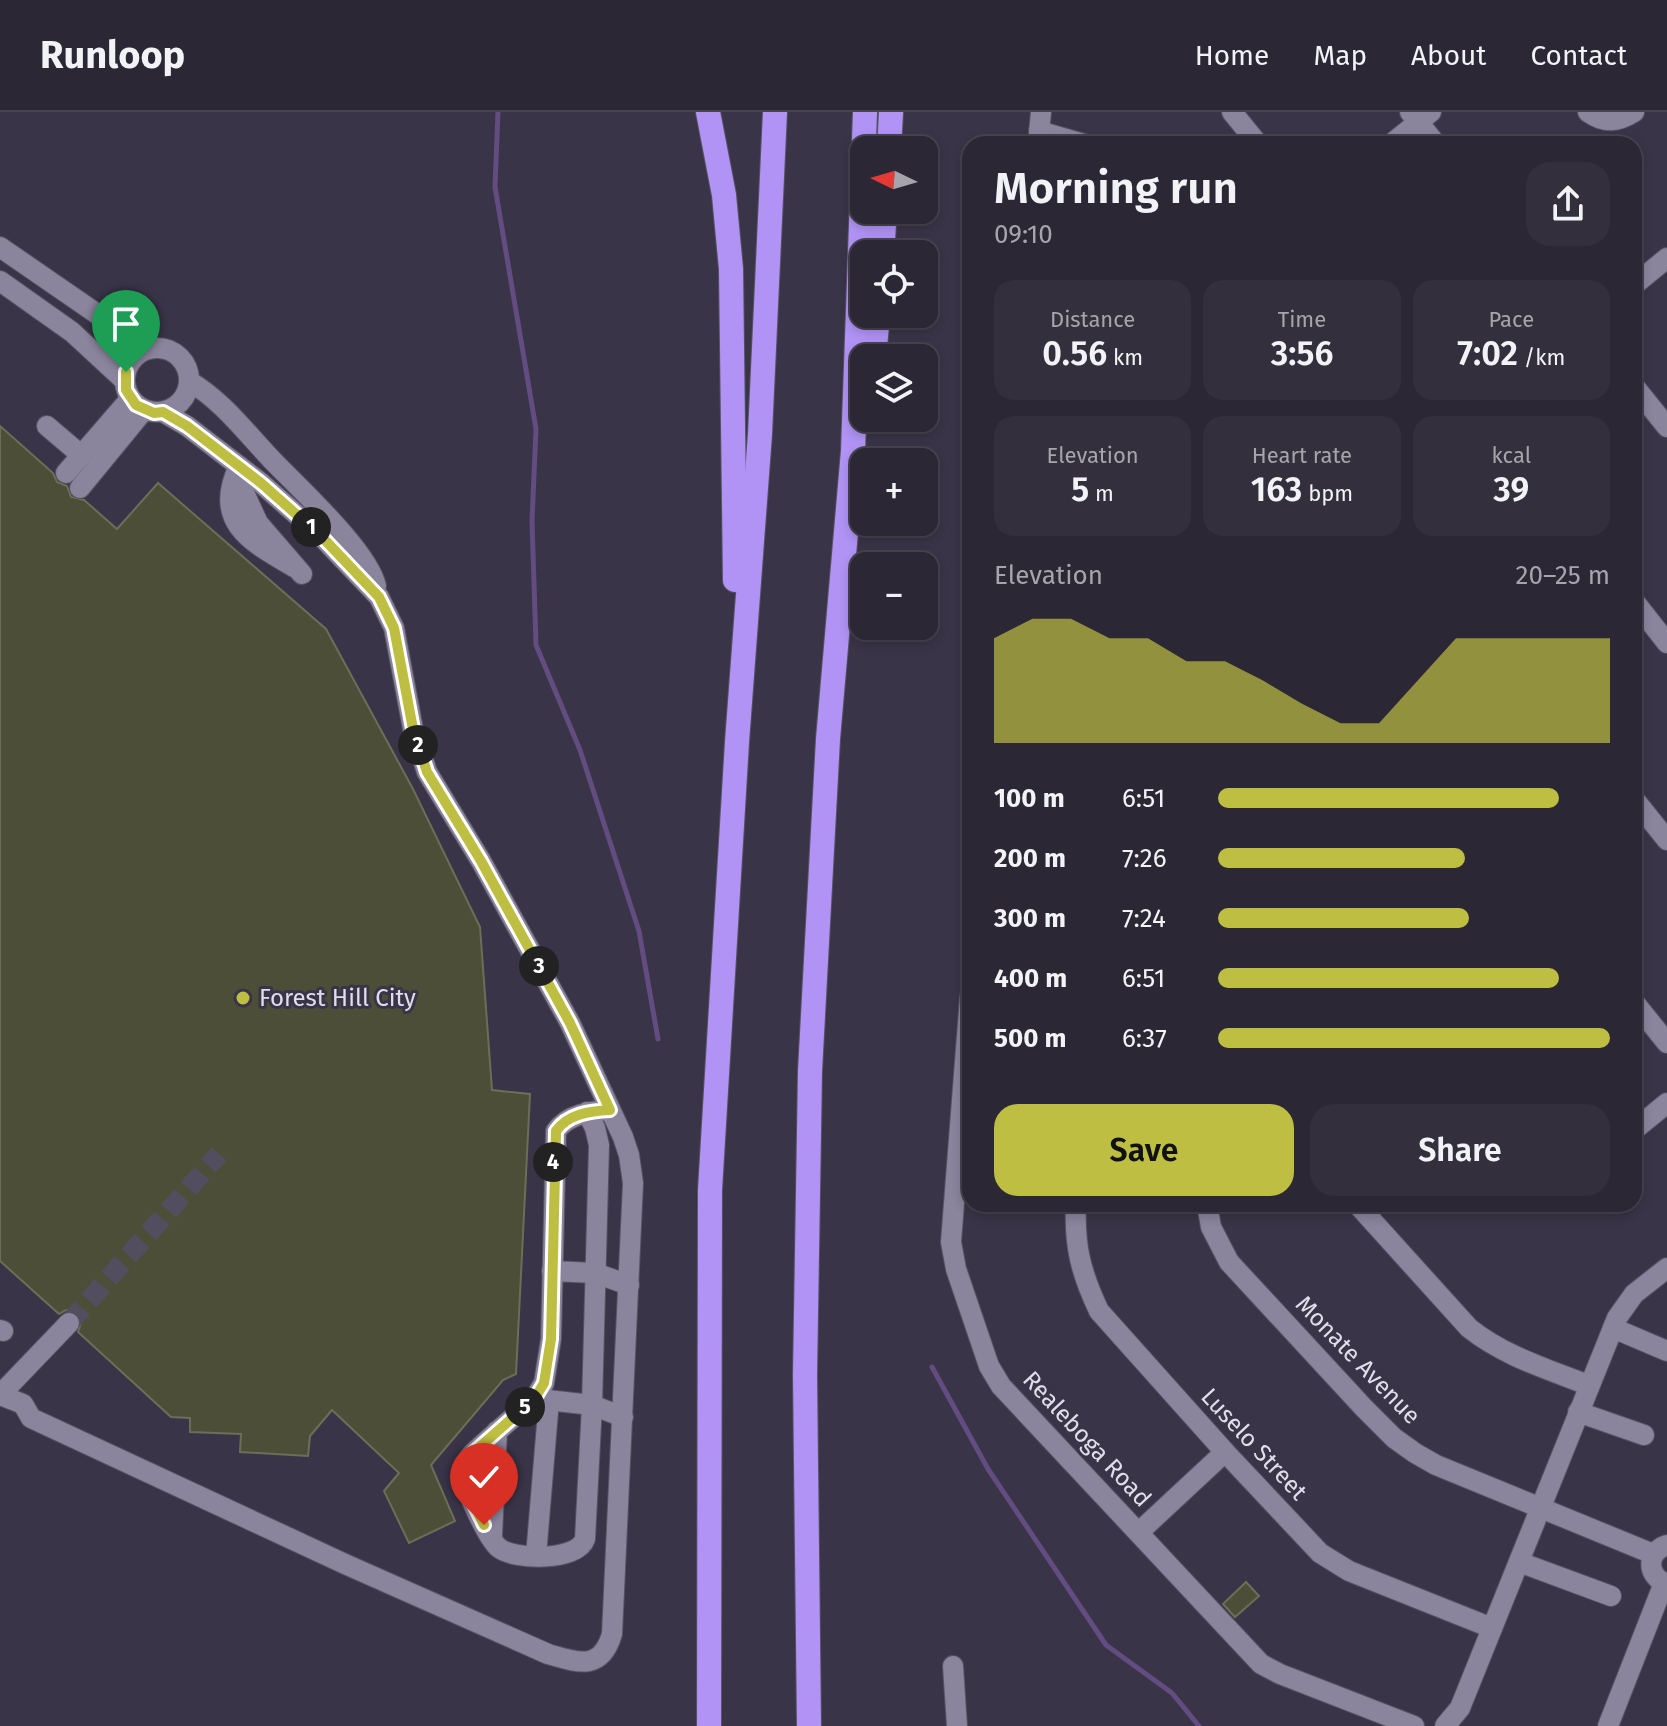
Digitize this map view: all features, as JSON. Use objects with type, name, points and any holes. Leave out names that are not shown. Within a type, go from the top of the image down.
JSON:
[{"type":"highway","points":[[708,112],[724,195],[731,269],[737,742]]},
{"type":"highway","points":[[709,1726],[710,1190],[737,742],[760,434],[775,112]]},
{"type":"highway","points":[[853,448],[865,112]]},
{"type":"highway","points":[[890,136],[891,112]]},
{"type":"highway","points":[[809,1726],[805,1375],[810,1071],[828,739],[850,486]]},
{"type":"street","points":[[1232,112],[1252,136]]},
{"type":"street","points":[[1588,112],[1598,118],[1618,121],[1634,112]]},
{"type":"street","points":[[1399,136],[1420,115],[1432,136]]},
{"type":"street","points":[[1040,129],[1061,136]]},
{"type":"street","points":[[0,247],[148,349]]},
{"type":"street","points":[[1642,278],[1667,258]]},
{"type":"street","points":[[0,281],[72,332],[141,400],[187,426],[239,466],[323,538],[379,597]]},
{"type":"street","points":[[141,400],[73,480],[81,455],[141,400],[181,401],[189,381],[185,364],[173,352],[148,349],[129,365],[141,400]]},
{"type":"street","points":[[69,1323],[3,1387],[23,1404],[31,1418],[345,1564],[548,1654],[576,1662],[595,1660],[607,1650],[612,1634],[629,1285],[632,1170],[623,1137],[570,1023],[414,746],[394,628],[379,597],[373,575],[356,549],[272,460],[249,431],[208,392],[189,381]]},
{"type":"street","points":[[1642,396],[1667,427]]},
{"type":"street","points":[[47,426],[81,455]]},
{"type":"street","points":[[239,466],[234,476],[229,508],[236,525],[265,551],[298,570]]},
{"type":"street","points":[[1642,611],[1667,643]]},
{"type":"street","points":[[1642,809],[1667,840]]},
{"type":"street","points":[[1642,1012],[1667,1043]]},
{"type":"street","points":[[1642,1123],[1667,1103]]},
{"type":"street","points":[[536,1556],[542,1399],[551,1339],[554,1135],[559,1126],[587,1112],[610,1110]]},
{"type":"street","points":[[587,1112],[599,1145],[592,1405],[582,1546],[566,1556],[536,1556],[506,1552],[492,1540],[466,1483],[466,1462],[474,1452],[497,1431],[542,1399],[592,1405],[623,1417]]},
{"type":"street","name":"Realeboga Road","points":[[962,1127],[951,1242],[956,1269],[989,1366],[1001,1386],[1261,1664],[1414,1726]]},
{"type":"street","name":"Luselo Street","points":[[1076,1212],[1075,1243],[1087,1286],[1099,1311],[1320,1553],[1334,1563],[1492,1628]]},
{"type":"street","name":"Monate Avenue","points":[[1208,1212],[1211,1227],[1229,1262],[1394,1438],[1436,1465],[1541,1509],[1660,1550]]},
{"type":"street","points":[[1364,1212],[1469,1328],[1483,1339],[1496,1348],[1588,1385]]},
{"type":"street","points":[[1445,1726],[1460,1708],[1613,1328],[1634,1294],[1667,1268]]},
{"type":"street","points":[[552,1271],[595,1273],[629,1285]]},
{"type":"street","points":[[1613,1328],[1667,1351]]},
{"type":"street","points":[[1578,1412],[1644,1435]]},
{"type":"street","points":[[492,1540],[497,1431]]},
{"type":"street","points":[[1139,1532],[1225,1452]]},
{"type":"street","points":[[1608,1726],[1665,1583],[1652,1571],[1660,1550]]},
{"type":"street","points":[[1519,1562],[1611,1596]]},
{"type":"street","points":[[953,1666],[957,1726]]},
{"type":"building","name":"Forest Hill City","points":[[0,426],[53,473],[57,482],[67,486],[71,497],[84,500],[117,529],[158,483],[326,629],[413,789],[480,927],[492,1090],[530,1094],[516,1374],[503,1380],[431,1465],[455,1521],[409,1543],[384,1491],[399,1473],[332,1410],[310,1436],[308,1456],[240,1452],[241,1434],[190,1432],[190,1418],[171,1417],[78,1332],[82,1320],[77,1313],[66,1310],[59,1314],[0,1261]]},
{"type":"building","points":[[1246,1582],[1259,1596],[1235,1617],[1223,1604]]},
{"type":"waterway","points":[[498,112],[495,187],[536,429],[532,521],[536,645],[580,750],[639,931],[658,1039]]},
{"type":"waterway","points":[[932,1367],[988,1469],[1106,1645],[1172,1693],[1199,1726]]},
{"type":"tunnel","points":[[69,1323],[219,1154]]},
{"type":"place","name":"Forest Hill City","points":[[243,998]]},
{"type":"route","points":[[126,372],[126,390],[136,405],[154,413],[163,412],[187,426],[261,483],[323,538],[379,597],[394,628],[413,729],[427,772],[481,861],[570,1023],[610,1110],[587,1112],[566,1121],[556,1131],[551,1339],[544,1383],[535,1398],[466,1462],[466,1483],[484,1525]]}]
